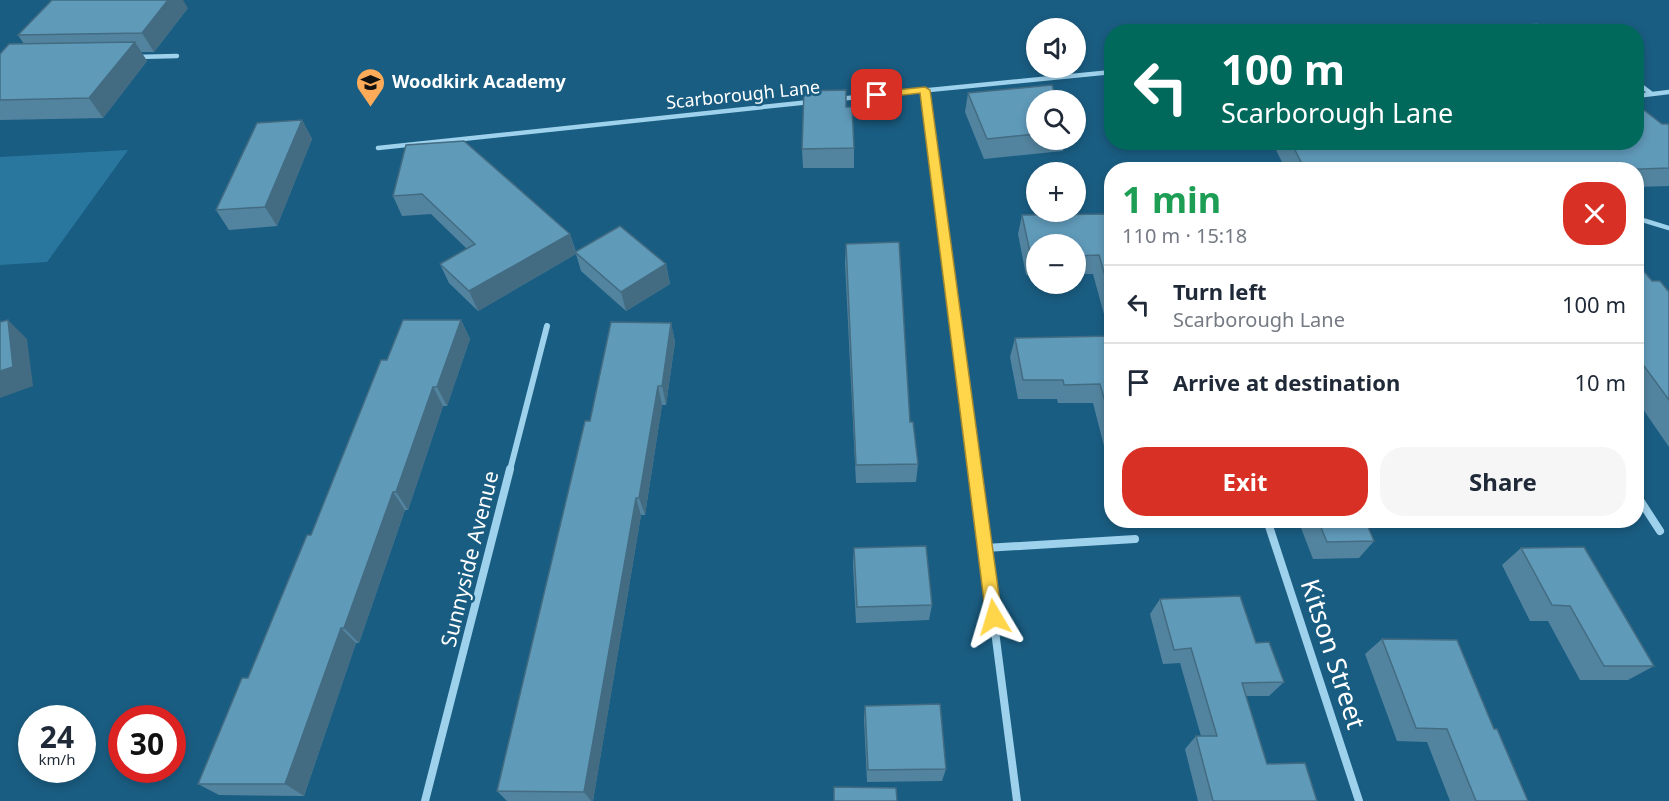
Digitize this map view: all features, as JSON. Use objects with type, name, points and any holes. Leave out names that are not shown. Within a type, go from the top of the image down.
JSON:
[{"type":"street","points":[[130,57],[177,56]]},
{"type":"street","name":"Scarborough Lane","points":[[830,100],[1104,73]]},
{"type":"street","points":[[1644,88],[1652,94]]},
{"type":"street","points":[[925,90],[1017,801]]},
{"type":"street","points":[[1644,95],[1669,92]]},
{"type":"street","name":"Scarborough Lane","points":[[378,148],[818,101]]},
{"type":"street","name":"Sunnyside Avenue","points":[[425,801],[548,326]]},
{"type":"street","points":[[1644,506],[1660,531]]},
{"type":"street","name":"Kitson Street","points":[[1270,528],[1359,801]]},
{"type":"street","points":[[985,548],[1135,539]]},
{"type":"lane","points":[[1644,220],[1669,228]]},
{"type":"shaded area","points":[[128,150],[47,262],[0,265],[0,157]]},
{"type":"building","points":[[52,0],[168,0],[142,33],[18,35]]},
{"type":"building","points":[[135,42],[89,98],[0,100],[0,54],[9,44]]},
{"type":"building","points":[[1052,85],[1054,90],[1026,90],[1026,135],[987,139],[968,93]]},
{"type":"building","points":[[846,90],[846,107],[852,107],[854,148],[802,149],[804,91]]},
{"type":"building","points":[[1644,110],[1662,124],[1669,124],[1669,168],[1644,169],[1644,162],[1301,162],[1295,150],[1644,150]]},
{"type":"building","points":[[302,120],[265,207],[216,210],[257,123]]},
{"type":"building","points":[[464,141],[570,234],[469,291],[440,264],[475,244],[422,194],[393,196],[406,145]]},
{"type":"building","points":[[1086,214],[1104,214],[1104,272],[1099,255],[1086,256],[1086,234],[1026,234],[1022,215],[1026,215],[1026,222],[1086,222]]},
{"type":"building","points":[[620,226],[666,264],[621,292],[575,252]]},
{"type":"building","points":[[899,242],[910,422],[913,422],[918,464],[856,465],[846,244]]},
{"type":"building","points":[[1644,272],[1652,281],[1660,281],[1669,292],[1669,400],[1644,366]]},
{"type":"building","points":[[8,320],[13,367],[0,371],[0,322]]},
{"type":"building","points":[[403,320],[461,320],[437,387],[433,387],[396,492],[393,492],[344,628],[341,628],[285,784],[198,784],[242,678],[248,678],[307,535],[311,535],[381,360],[387,360]]},
{"type":"building","points":[[611,322],[671,323],[662,386],[658,386],[639,498],[636,498],[584,792],[497,791],[585,421],[590,421]]},
{"type":"building","points":[[1104,336],[1104,398],[1100,384],[1064,385],[1063,380],[1023,380],[1015,338]]},
{"type":"building","points":[[1321,528],[1368,528],[1374,541],[1327,542]]},
{"type":"building","points":[[926,546],[932,605],[857,607],[854,548]]},
{"type":"building","points":[[1584,547],[1654,666],[1604,666],[1570,606],[1552,605],[1521,548]]},
{"type":"building","points":[[1240,596],[1256,643],[1269,642],[1284,682],[1242,683],[1267,764],[1305,763],[1317,801],[1213,801],[1196,736],[1217,736],[1191,648],[1174,650],[1160,599]]},
{"type":"building","points":[[1382,639],[1457,640],[1494,729],[1497,729],[1528,801],[1476,801],[1447,729],[1416,728]]},
{"type":"building","points":[[940,704],[946,769],[868,770],[865,706]]},
{"type":"building","points":[[834,787],[896,788],[897,801],[834,801]]},
{"type":"place","name":"Woodkirk Academy","points":[[371,108]]},
{"type":"route","points":[[877,95],[925,90],[994,617]]}]
